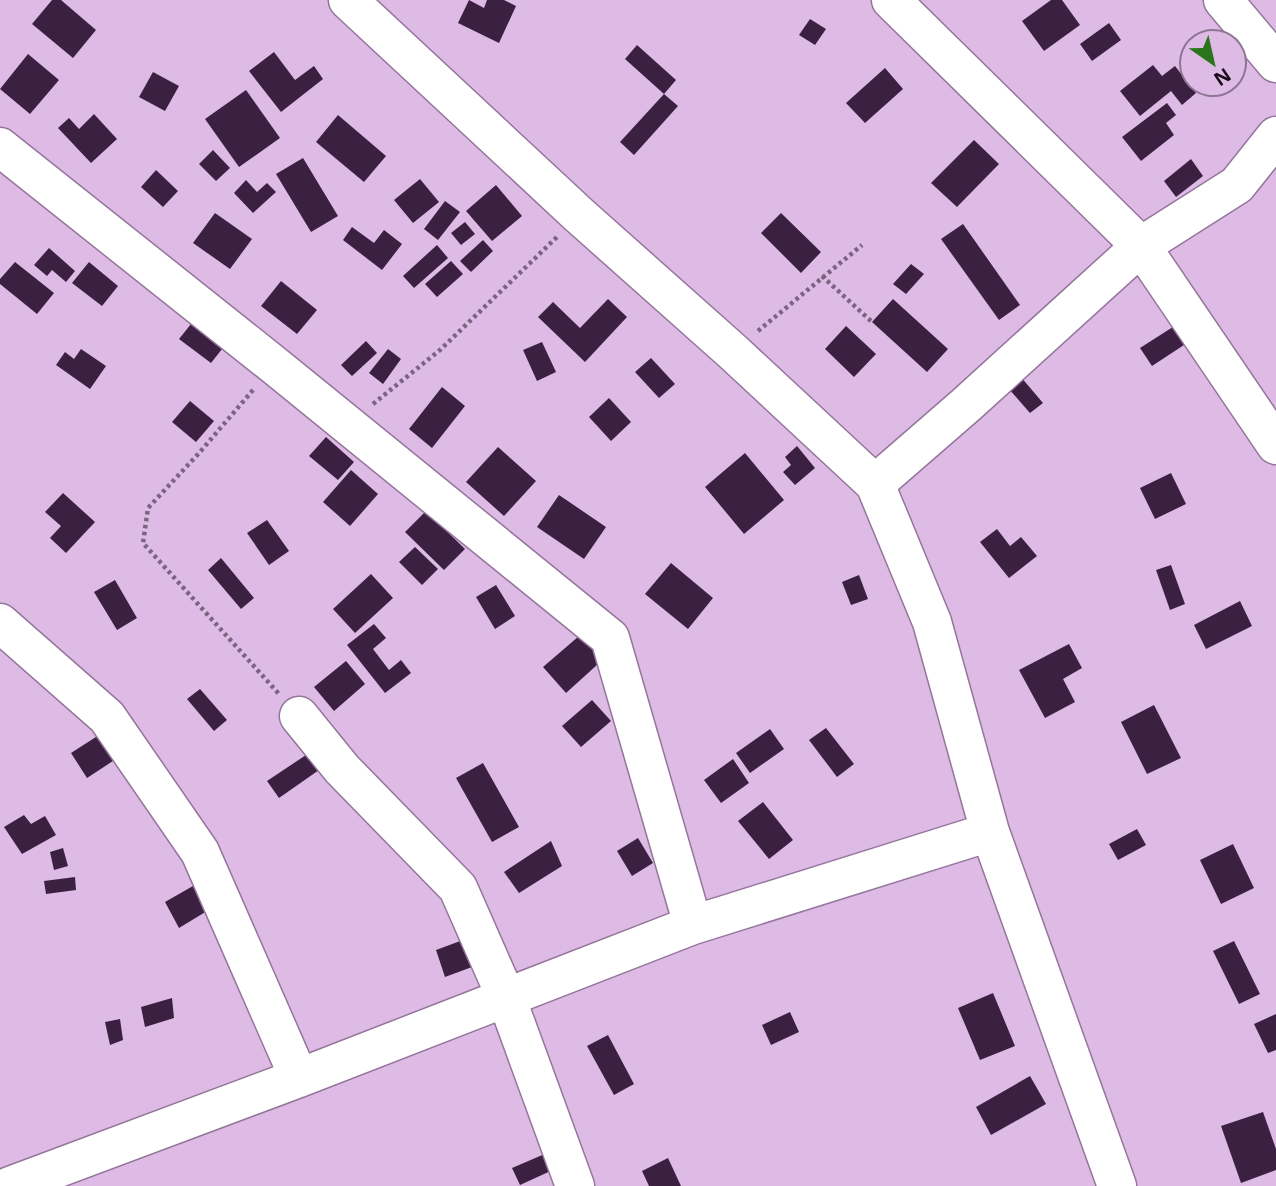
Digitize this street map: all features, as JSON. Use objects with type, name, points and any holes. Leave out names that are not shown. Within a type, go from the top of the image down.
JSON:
[{"type":"street","points":[[891,0],[1141,246],[1276,445]]},
{"type":"street","points":[[1223,0],[1276,63]]},
{"type":"street","points":[[366,5],[579,215],[733,352],[875,484],[932,622],[990,832],[1117,1186]]},
{"type":"street","points":[[875,484],[1141,246],[1237,185],[1276,136]]},
{"type":"street","points":[[2,153],[274,365],[610,638],[693,925]]},
{"type":"street","points":[[0,623],[107,718],[200,852],[299,1078]]},
{"type":"street","points":[[299,716],[342,768],[458,888],[506,997],[575,1186]]},
{"type":"street","points":[[10,1186],[299,1078],[693,925],[990,832]]},
{"type":"path","points":[[348,425],[440,349],[579,215]]},
{"type":"path","points":[[733,352],[862,245]]},
{"type":"path","points":[[822,276],[872,322]]},
{"type":"path","points":[[274,365],[148,508],[143,543],[299,716]]},
{"type":"building","points":[[52,0],[61,0],[96,30],[73,58],[32,24]]},
{"type":"building","points":[[469,0],[484,8],[487,0],[504,0],[516,6],[499,43],[458,23]]},
{"type":"building","points":[[1051,0],[1062,0],[1080,25],[1044,51],[1022,21]]},
{"type":"building","points":[[810,19],[826,29],[815,45],[799,35]]},
{"type":"building","points":[[1109,23],[1121,40],[1092,61],[1080,44]]},
{"type":"building","points":[[637,45],[676,80],[664,94],[625,59]]},
{"type":"building","points":[[274,52],[295,80],[314,66],[323,79],[281,112],[249,71]]},
{"type":"building","points":[[28,54],[59,80],[30,114],[0,89]]},
{"type":"building","points":[[1153,65],[1162,76],[1175,66],[1178,70],[1178,98],[1190,98],[1182,105],[1171,91],[1140,116],[1120,91]]},
{"type":"building","points":[[885,68],[903,89],[865,123],[846,103]]},
{"type":"building","points":[[153,72],[179,86],[165,111],[139,97]]},
{"type":"building","points":[[246,90],[280,138],[239,167],[205,119]]},
{"type":"building","points":[[664,94],[678,106],[634,155],[620,142]]},
{"type":"building","points":[[1167,103],[1176,115],[1166,123],[1174,135],[1141,161],[1122,137]]},
{"type":"building","points":[[94,114],[117,139],[91,163],[58,128],[69,118],[79,129]]},
{"type":"building","points":[[338,115],[386,156],[364,182],[316,142]]},
{"type":"building","points":[[974,140],[999,164],[957,207],[931,183]]},
{"type":"building","points":[[213,150],[230,168],[216,181],[199,164]]},
{"type":"building","points":[[303,158],[338,216],[311,232],[276,174]]},
{"type":"building","points":[[1191,159],[1203,176],[1176,197],[1164,181]]},
{"type":"building","points":[[156,170],[178,191],[163,207],[141,187]]},
{"type":"building","points":[[420,179],[439,202],[413,223],[394,200]]},
{"type":"building","points":[[246,180],[257,192],[267,183],[276,192],[253,213],[234,193]]},
{"type":"building","points":[[496,185],[522,216],[492,241],[466,211]]},
{"type":"building","points":[[445,201],[460,212],[438,240],[424,229]]},
{"type":"building","points":[[215,213],[252,239],[230,269],[193,243]]},
{"type":"building","points":[[781,213],[821,252],[801,273],[761,233]]},
{"type":"building","points":[[465,222],[475,234],[461,245],[451,233]]},
{"type":"building","points":[[963,224],[1020,305],[999,320],[941,239]]},
{"type":"building","points":[[352,227],[374,243],[384,230],[402,244],[382,270],[343,240]]},
{"type":"building","points":[[483,240],[493,251],[471,272],[460,261]]},
{"type":"building","points":[[437,245],[448,258],[414,288],[403,276]]},
{"type":"building","points":[[49,248],[75,271],[66,282],[52,270],[47,276],[34,265]]},
{"type":"building","points":[[451,261],[463,274],[437,297],[425,284]]},
{"type":"building","points":[[15,262],[54,293],[37,314],[0,284],[0,279]]},
{"type":"building","points":[[89,262],[118,286],[102,306],[72,283]]},
{"type":"building","points":[[911,264],[924,274],[906,294],[893,284]]},
{"type":"building","points":[[281,281],[317,310],[297,334],[261,306]]},
{"type":"building","points":[[608,299],[627,317],[585,362],[538,317],[553,302],[580,328]]},
{"type":"building","points":[[893,299],[948,349],[927,372],[872,322]]},
{"type":"building","points":[[195,319],[226,344],[211,363],[179,339]]},
{"type":"building","points":[[1176,325],[1187,343],[1152,366],[1140,348]]},
{"type":"building","points":[[846,326],[876,354],[854,377],[825,349]]},
{"type":"building","points":[[366,341],[377,353],[352,376],[341,365]]},
{"type":"building","points":[[542,342],[556,372],[537,381],[523,350]]},
{"type":"building","points":[[81,349],[106,366],[90,389],[56,365],[65,352],[74,359]]},
{"type":"building","points":[[388,349],[401,359],[383,384],[369,373]]},
{"type":"building","points":[[651,358],[675,384],[659,398],[635,372]]},
{"type":"building","points":[[1014,369],[1043,403],[1030,413],[1001,380]]},
{"type":"building","points":[[442,387],[465,406],[432,448],[409,429]]},
{"type":"building","points":[[609,398],[631,422],[611,441],[589,417]]},
{"type":"building","points":[[190,401],[214,421],[196,442],[172,422]]},
{"type":"building","points":[[326,437],[354,462],[338,480],[309,456]]},
{"type":"building","points":[[797,446],[815,468],[795,485],[783,472],[791,465],[785,457]]},
{"type":"building","points":[[498,447],[536,481],[504,516],[466,482]]},
{"type":"building","points":[[745,453],[784,500],[744,534],[705,487]]},
{"type":"building","points":[[351,470],[378,494],[350,526],[323,502]]},
{"type":"building","points":[[1171,473],[1186,504],[1155,519],[1140,488]]},
{"type":"building","points":[[63,493],[95,522],[66,553],[50,538],[61,526],[45,512]]},
{"type":"building","points":[[559,495],[606,527],[584,559],[537,527]]},
{"type":"building","points":[[426,511],[465,549],[444,570],[405,532]]},
{"type":"building","points":[[267,520],[289,551],[269,565],[247,533]]},
{"type":"building","points":[[997,529],[1010,546],[1021,537],[1037,556],[1009,578],[980,542]]},
{"type":"building","points":[[415,547],[438,569],[422,585],[399,562]]},
{"type":"building","points":[[221,558],[254,598],[241,609],[208,570]]},
{"type":"building","points":[[671,563],[713,598],[688,629],[645,594]]},
{"type":"building","points":[[1171,565],[1185,604],[1170,610],[1156,570]]},
{"type":"building","points":[[371,574],[393,598],[355,633],[333,609]]},
{"type":"building","points":[[859,575],[868,599],[851,605],[842,582]]},
{"type":"building","points":[[115,580],[137,618],[117,630],[94,592]]},
{"type":"building","points":[[496,585],[515,616],[495,629],[476,597]]},
{"type":"building","points":[[1240,601],[1252,626],[1206,649],[1194,625]]},
{"type":"building","points":[[374,624],[386,638],[373,649],[389,670],[401,660],[411,673],[385,693],[347,645]]},
{"type":"building","points":[[586,630],[608,655],[566,693],[543,667]]},
{"type":"building","points":[[1069,644],[1082,668],[1063,679],[1075,702],[1045,718],[1019,670]]},
{"type":"building","points":[[346,661],[365,684],[334,711],[314,687]]},
{"type":"building","points":[[200,689],[227,720],[214,731],[187,699]]},
{"type":"building","points":[[592,700],[611,721],[581,747],[562,726]]},
{"type":"building","points":[[1154,705],[1181,758],[1147,774],[1121,722]]},
{"type":"building","points":[[826,728],[854,764],[837,777],[809,740]]},
{"type":"building","points":[[770,729],[784,749],[750,773],[736,753]]},
{"type":"building","points":[[99,735],[116,759],[87,778],[71,753]]},
{"type":"building","points":[[309,753],[319,770],[279,798],[267,781]]},
{"type":"building","points":[[733,759],[749,783],[721,803],[704,780]]},
{"type":"building","points":[[483,763],[519,827],[492,842],[456,778]]},
{"type":"building","points":[[763,802],[793,840],[769,859],[738,821]]},
{"type":"building","points":[[24,815],[31,824],[45,816],[56,835],[22,854],[4,827]]},
{"type":"building","points":[[1137,829],[1146,845],[1118,860],[1109,844]]},
{"type":"building","points":[[638,838],[653,863],[632,876],[617,851]]},
{"type":"building","points":[[551,841],[562,866],[519,893],[504,872]]},
{"type":"building","points":[[1233,844],[1254,888],[1221,904],[1200,860]]},
{"type":"building","points":[[63,848],[68,866],[54,870],[50,852]]},
{"type":"building","points":[[75,877],[76,890],[46,894],[44,881]]},
{"type":"building","points":[[193,886],[207,911],[179,928],[165,902]]},
{"type":"building","points":[[463,940],[472,967],[445,977],[436,950]]},
{"type":"building","points":[[1234,941],[1260,994],[1239,1004],[1213,951]]},
{"type":"building","points":[[993,993],[1015,1046],[980,1060],[958,1008]]},
{"type":"building","points":[[172,998],[174,1018],[145,1027],[141,1007]]},
{"type":"building","points":[[790,1012],[799,1032],[771,1045],[762,1025]]},
{"type":"building","points":[[1276,1014],[1276,1050],[1268,1053],[1254,1024]]},
{"type":"building","points":[[120,1019],[123,1040],[110,1045],[105,1022]]},
{"type":"building","points":[[608,1035],[634,1084],[614,1095],[587,1046]]},
{"type":"building","points":[[1030,1076],[1046,1104],[991,1135],[976,1107]]},
{"type":"building","points":[[1263,1112],[1276,1149],[1276,1170],[1241,1183],[1221,1126]]},
{"type":"building","points":[[547,1153],[555,1169],[520,1185],[512,1168]]},
{"type":"building","points":[[668,1158],[681,1186],[649,1186],[642,1171]]}]
